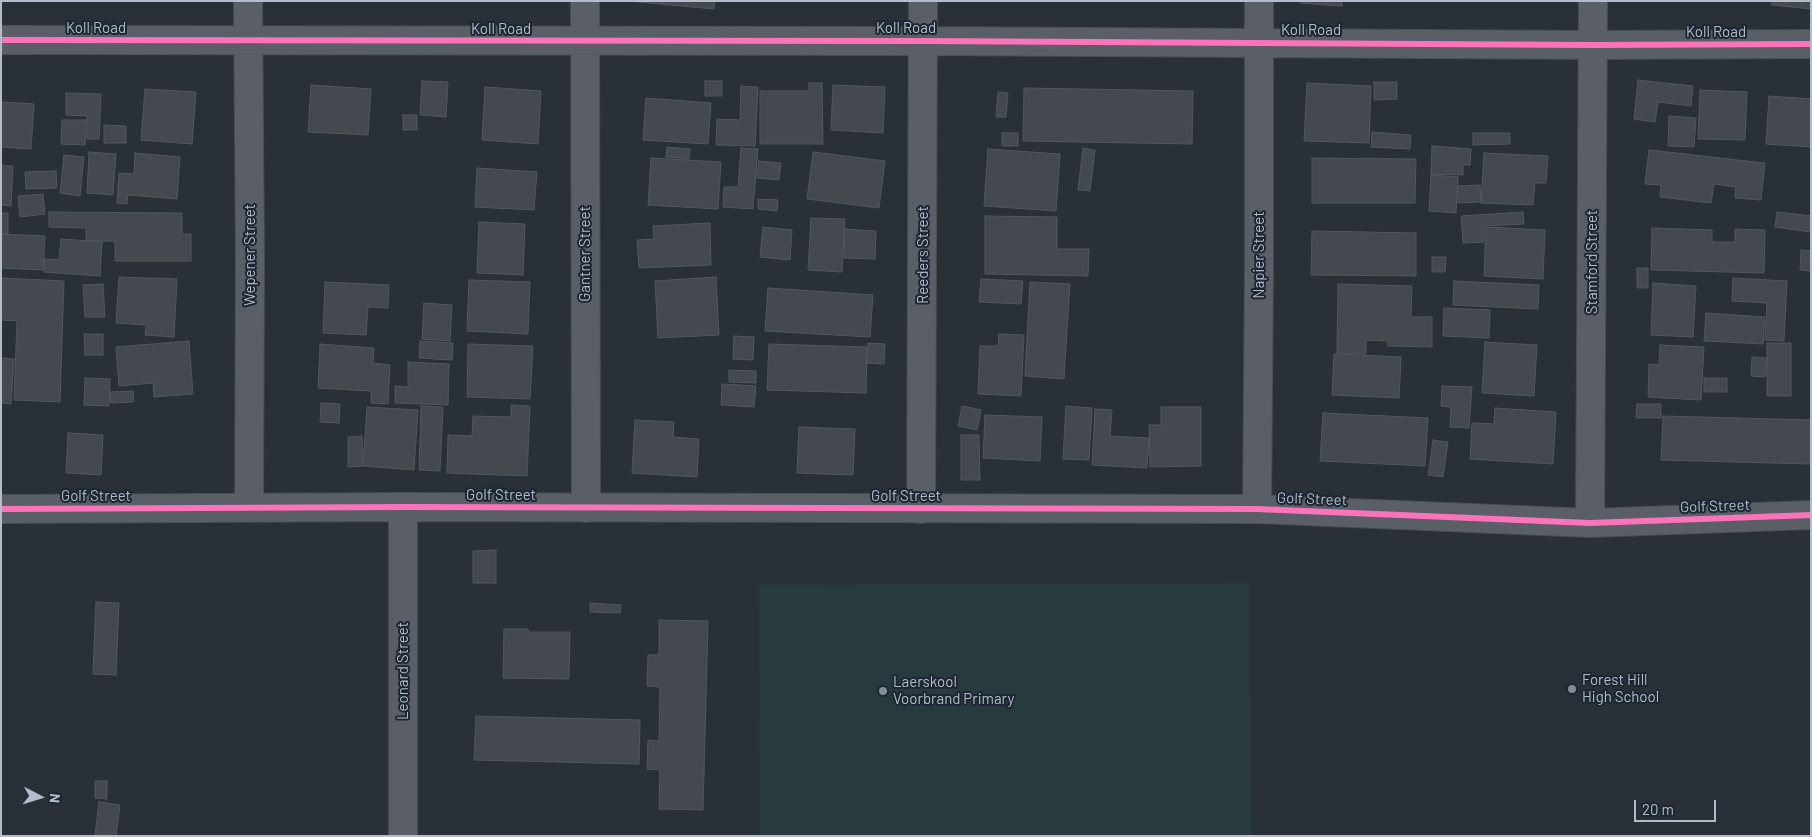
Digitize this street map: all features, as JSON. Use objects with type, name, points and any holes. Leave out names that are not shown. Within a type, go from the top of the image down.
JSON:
[{"type":"street","name":"Wepener Street","points":[[248,1],[249,508]]},
{"type":"street","name":"Gantner Street","points":[[585,1],[586,508]]},
{"type":"street","name":"Reeders Street","points":[[921,509],[923,1]]},
{"type":"street","name":"Napier Street","points":[[1257,509],[1259,1]]},
{"type":"street","name":"Stamford Street","points":[[1590,523],[1593,1]]},
{"type":"street","name":"Koll Road","points":[[1,40],[1811,44]]},
{"type":"street","name":"Golf Street","points":[[1,510],[404,507],[1257,509],[1590,523],[1811,514]]},
{"type":"street","name":"Leonard Street","points":[[403,836],[404,507]]},
{"type":"green space","points":[[1250,583],[1251,836],[760,836],[759,585]]},
{"type":"building","points":[[628,1],[715,1],[714,9]]},
{"type":"building","points":[[1300,1],[1342,1],[1342,6],[1300,3]]},
{"type":"building","points":[[1772,1],[1811,1],[1811,9],[1772,5]]},
{"type":"building","points":[[1638,80],[1693,86],[1691,106],[1658,102],[1655,122],[1634,119]]},
{"type":"building","points":[[422,81],[448,82],[446,117],[420,115]]},
{"type":"building","points":[[705,81],[722,81],[722,96],[705,96]]},
{"type":"building","points":[[1374,82],[1397,82],[1397,99],[1374,100]]},
{"type":"building","points":[[809,83],[822,83],[823,144],[760,144],[760,91],[809,91]]},
{"type":"building","points":[[1307,83],[1371,86],[1369,143],[1304,141]]},
{"type":"building","points":[[311,85],[371,89],[368,135],[308,132]]},
{"type":"building","points":[[833,85],[885,87],[883,133],[831,130]]},
{"type":"building","points":[[741,86],[758,87],[755,146],[716,145],[717,119],[740,120]]},
{"type":"building","points":[[485,87],[541,91],[538,144],[482,140]]},
{"type":"building","points":[[1024,88],[1193,91],[1192,144],[1023,141]]},
{"type":"building","points":[[145,89],[196,92],[192,144],[141,140]]},
{"type":"building","points":[[1700,90],[1747,92],[1745,140],[1698,139]]},
{"type":"building","points":[[998,92],[1008,93],[1006,117],[996,117]]},
{"type":"building","points":[[66,93],[101,94],[99,139],[87,139],[87,116],[66,115]]},
{"type":"building","points":[[1769,96],[1811,99],[1811,147],[1766,144]]},
{"type":"building","points":[[646,98],[711,103],[708,144],[643,140]]},
{"type":"building","points":[[1,102],[34,104],[31,149],[1,147]]},
{"type":"building","points":[[403,115],[417,115],[417,130],[403,130]]},
{"type":"building","points":[[1669,116],[1696,118],[1694,147],[1668,146]]},
{"type":"building","points":[[62,120],[86,120],[85,145],[61,144]]},
{"type":"building","points":[[104,125],[126,126],[126,143],[104,143]]},
{"type":"building","points":[[1372,132],[1411,135],[1410,149],[1371,147]]},
{"type":"building","points":[[1002,133],[1018,133],[1018,146],[1002,146]]},
{"type":"building","points":[[1473,133],[1510,133],[1510,144],[1473,145]]},
{"type":"building","points":[[1432,146],[1471,149],[1470,165],[1463,165],[1463,175],[1431,174]]},
{"type":"building","points":[[667,147],[690,149],[689,159],[666,157]]},
{"type":"building","points":[[741,148],[758,149],[753,209],[723,207],[724,187],[738,187]]},
{"type":"building","points":[[1083,148],[1095,150],[1090,191],[1078,190]]},
{"type":"building","points":[[988,149],[1060,154],[1056,211],[984,206]]},
{"type":"building","points":[[1649,150],[1765,163],[1761,200],[1735,198],[1736,187],[1714,184],[1711,203],[1660,197],[1661,185],[1645,184]]},
{"type":"building","points":[[89,152],[116,154],[113,195],[87,193]]},
{"type":"building","points":[[813,152],[885,161],[879,208],[807,199]]},
{"type":"building","points":[[135,153],[180,157],[177,199],[128,195],[127,204],[117,203],[119,173],[134,174]]},
{"type":"building","points":[[1484,153],[1548,156],[1546,183],[1535,183],[1533,205],[1481,203]]},
{"type":"building","points":[[64,155],[84,157],[80,196],[60,193]]},
{"type":"building","points":[[651,158],[721,162],[718,209],[648,205]]},
{"type":"building","points":[[1312,158],[1416,159],[1415,203],[1312,203]]},
{"type":"building","points":[[759,161],[781,163],[779,180],[757,178]]},
{"type":"building","points":[[1,165],[13,166],[11,206],[1,205]]},
{"type":"building","points":[[477,168],[537,172],[534,210],[475,207]]},
{"type":"building","points":[[56,171],[57,188],[26,189],[25,172]]},
{"type":"building","points":[[1431,175],[1458,177],[1456,213],[1429,211]]},
{"type":"building","points":[[1480,185],[1481,202],[1458,203],[1458,186]]},
{"type":"building","points":[[43,194],[45,214],[20,217],[18,196]]},
{"type":"building","points":[[758,199],[778,200],[777,211],[758,209]]},
{"type":"building","points":[[49,212],[182,213],[182,234],[191,234],[191,261],[115,261],[115,241],[86,241],[86,228],[49,227]]},
{"type":"building","points":[[1523,212],[1524,224],[1484,226],[1484,242],[1463,243],[1461,216]]},
{"type":"building","points":[[1777,212],[1811,216],[1811,232],[1775,227]]},
{"type":"building","points":[[1,213],[8,213],[8,234],[1,234]]},
{"type":"building","points":[[985,216],[1057,217],[1057,249],[1089,249],[1088,276],[985,274]]},
{"type":"building","points":[[811,218],[845,219],[842,272],[808,270]]},
{"type":"building","points":[[479,222],[525,224],[523,275],[477,273]]},
{"type":"building","points":[[710,223],[711,265],[639,268],[637,240],[654,239],[653,226]]},
{"type":"building","points":[[763,227],[792,230],[790,260],[760,257]]},
{"type":"building","points":[[1486,227],[1545,230],[1543,279],[1484,276]]},
{"type":"building","points":[[1652,228],[1712,230],[1712,242],[1735,242],[1735,229],[1765,230],[1764,273],[1651,270]]},
{"type":"building","points":[[845,229],[876,231],[875,259],[844,258]]},
{"type":"building","points":[[1312,231],[1416,233],[1416,276],[1311,275]]},
{"type":"building","points":[[1,234],[45,236],[43,270],[1,268]]},
{"type":"building","points":[[61,239],[102,242],[100,276],[44,272],[44,259],[59,260]]},
{"type":"building","points":[[1801,250],[1811,251],[1811,271],[1800,270]]},
{"type":"building","points":[[1432,257],[1446,257],[1445,272],[1432,272]]},
{"type":"building","points":[[1637,268],[1648,268],[1648,288],[1637,288]]},
{"type":"building","points":[[119,277],[177,279],[174,337],[145,335],[146,325],[116,323]]},
{"type":"building","points":[[716,277],[719,335],[658,338],[655,281]]},
{"type":"building","points":[[1,278],[64,281],[60,402],[14,400],[17,321],[1,320]]},
{"type":"building","points":[[1733,278],[1787,281],[1784,341],[1765,340],[1767,303],[1732,301]]},
{"type":"building","points":[[981,279],[1023,281],[1021,304],[979,302]]},
{"type":"building","points":[[469,280],[530,282],[528,334],[467,331]]},
{"type":"building","points":[[1454,281],[1539,285],[1538,309],[1453,305]]},
{"type":"building","points":[[325,282],[389,285],[388,308],[368,307],[366,335],[323,333]]},
{"type":"building","points":[[1030,282],[1070,284],[1064,379],[1025,376]]},
{"type":"building","points":[[1653,283],[1696,286],[1693,337],[1651,335]]},
{"type":"building","points":[[103,284],[105,317],[85,317],[83,285]]},
{"type":"building","points":[[1338,284],[1412,286],[1411,317],[1432,317],[1432,347],[1388,346],[1388,341],[1366,340],[1366,354],[1337,353]]},
{"type":"building","points":[[768,288],[873,295],[870,337],[765,331]]},
{"type":"building","points":[[424,303],[452,305],[450,341],[422,339]]},
{"type":"building","points":[[1444,308],[1490,310],[1489,338],[1443,336]]},
{"type":"building","points":[[1706,313],[1765,317],[1763,344],[1704,341]]},
{"type":"building","points":[[84,334],[103,334],[103,355],[85,355]]},
{"type":"building","points":[[999,334],[1024,335],[1021,396],[978,394],[980,346],[998,346]]},
{"type":"building","points":[[734,336],[754,337],[753,360],[733,359]]},
{"type":"building","points":[[189,341],[193,394],[154,397],[153,383],[119,386],[116,347]]},
{"type":"building","points":[[420,341],[453,343],[452,360],[419,358]]},
{"type":"building","points":[[1485,342],[1537,345],[1534,396],[1482,393]]},
{"type":"building","points":[[868,343],[885,344],[884,364],[867,363]]},
{"type":"building","points":[[1767,343],[1791,343],[1791,396],[1767,396]]},
{"type":"building","points":[[320,344],[374,348],[373,363],[390,365],[388,404],[371,403],[371,391],[318,388]]},
{"type":"building","points":[[468,344],[533,346],[530,399],[467,397]]},
{"type":"building","points":[[769,344],[867,347],[866,393],[767,390]]},
{"type":"building","points":[[1660,345],[1704,347],[1701,400],[1648,397],[1649,364],[1659,365]]},
{"type":"building","points":[[1334,354],[1401,357],[1399,398],[1332,395]]},
{"type":"building","points":[[1752,357],[1767,358],[1765,377],[1751,376]]},
{"type":"building","points":[[1,358],[14,359],[11,404],[1,403]]},
{"type":"building","points":[[408,362],[449,364],[448,405],[395,403],[395,386],[408,387]]},
{"type":"building","points":[[729,370],[756,371],[756,383],[729,382]]},
{"type":"building","points":[[85,378],[110,379],[109,406],[84,405]]},
{"type":"building","points":[[1704,378],[1727,378],[1727,392],[1704,392]]},
{"type":"building","points":[[722,384],[756,386],[754,407],[721,405]]},
{"type":"building","points":[[1442,386],[1472,387],[1469,428],[1450,427],[1451,407],[1441,406]]},
{"type":"building","points":[[133,391],[134,402],[111,403],[110,392]]},
{"type":"building","points":[[321,403],[340,404],[339,423],[320,422]]},
{"type":"building","points":[[1637,404],[1661,404],[1661,418],[1636,418]]},
{"type":"building","points":[[511,405],[530,406],[527,476],[447,473],[448,435],[472,436],[473,416],[511,417]]},
{"type":"building","points":[[421,406],[443,407],[440,471],[419,470]]},
{"type":"building","points":[[962,406],[981,410],[977,430],[958,426]]},
{"type":"building","points":[[1066,406],[1092,408],[1089,460],[1063,459]]},
{"type":"building","points":[[367,407],[418,410],[414,470],[363,466]]},
{"type":"building","points":[[1161,407],[1201,407],[1201,466],[1150,467],[1149,425],[1161,425]]},
{"type":"building","points":[[1495,408],[1556,412],[1553,464],[1470,459],[1472,423],[1494,424]]},
{"type":"building","points":[[1095,409],[1112,410],[1110,436],[1149,438],[1147,468],[1092,465]]},
{"type":"building","points":[[1323,413],[1428,418],[1425,466],[1320,461]]},
{"type":"building","points":[[985,415],[1042,417],[1040,461],[983,458]]},
{"type":"building","points":[[1663,416],[1811,420],[1811,464],[1661,460]]},
{"type":"building","points":[[635,420],[674,422],[673,437],[699,439],[697,477],[632,473]]},
{"type":"building","points":[[799,427],[855,429],[853,475],[797,473]]},
{"type":"building","points":[[68,433],[103,435],[101,475],[66,473]]},
{"type":"building","points":[[961,435],[979,435],[980,480],[961,480]]},
{"type":"building","points":[[362,436],[363,466],[348,467],[348,437]]},
{"type":"building","points":[[1433,440],[1448,442],[1443,477],[1428,475]]},
{"type":"building","points":[[496,550],[496,583],[473,583],[473,551]]},
{"type":"building","points":[[96,602],[119,603],[116,675],[93,674]]},
{"type":"building","points":[[590,603],[621,605],[620,613],[590,612]]},
{"type":"building","points":[[659,620],[708,621],[703,810],[659,809],[660,770],[647,769],[648,740],[659,741],[660,687],[647,686],[648,655],[659,655]]},
{"type":"building","points":[[504,629],[528,629],[529,632],[570,632],[569,679],[503,678]]},
{"type":"building","points":[[476,716],[640,720],[639,764],[474,760]]},
{"type":"building","points":[[95,781],[107,781],[107,799],[95,798]]},
{"type":"building","points":[[99,802],[120,805],[116,836],[95,836]]},
{"type":"cycle path","points":[[1,40],[1811,44]]},
{"type":"cycle path","points":[[1,509],[403,507],[1257,509],[1590,523],[1811,515]]},
{"type":"place","name":"Forest Hill High School","points":[[1572,689]]},
{"type":"place","name":"Laerskool Voorbrand Primary","points":[[883,691]]}]
